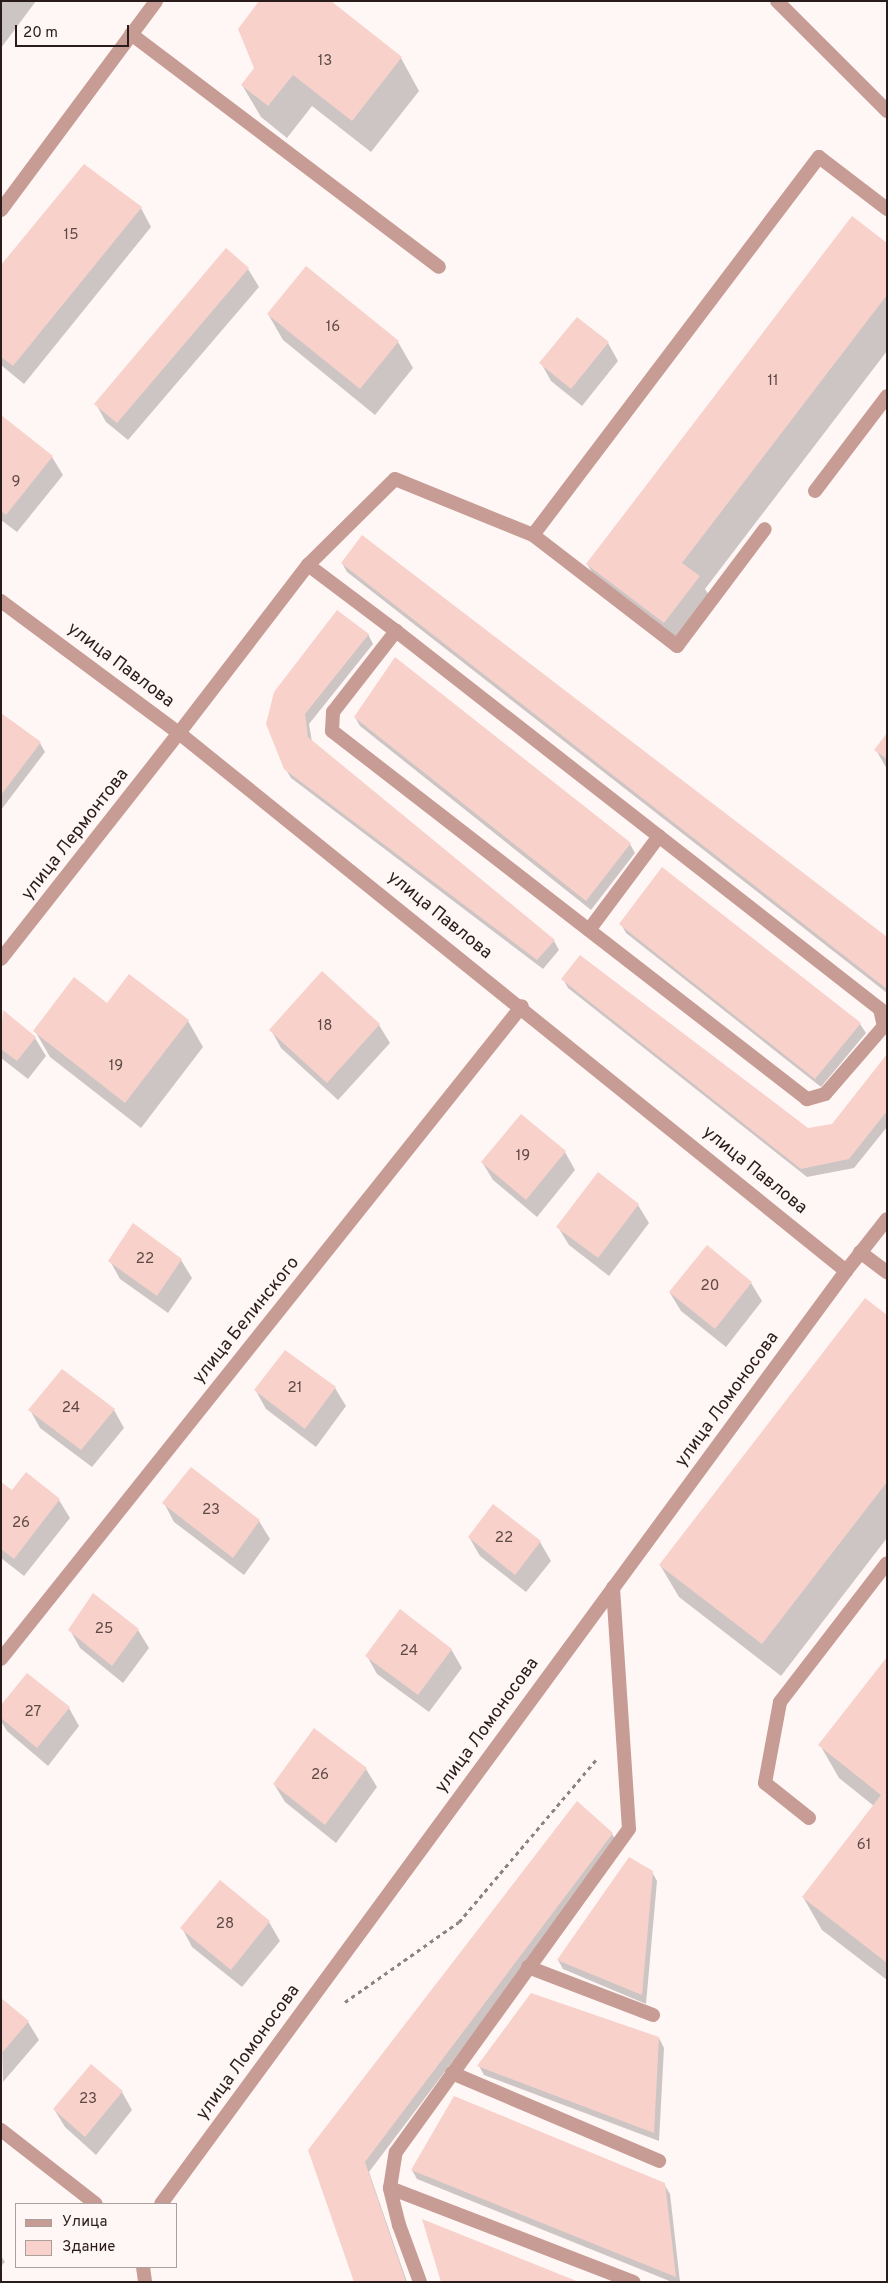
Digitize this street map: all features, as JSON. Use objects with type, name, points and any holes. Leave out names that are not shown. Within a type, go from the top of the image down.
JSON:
[{"type":"street","points":[[1,210],[156,1]]},
{"type":"street","points":[[776,1],[887,111]]},
{"type":"street","points":[[131,34],[439,267]]},
{"type":"street","points":[[765,529],[678,646],[533,535],[819,157],[887,209]]},
{"type":"street","points":[[816,492],[887,396]]},
{"type":"street","name":"улица Лермонтова","points":[[1,959],[179,733],[308,565],[395,478],[533,535]]},
{"type":"street","points":[[308,565],[396,631],[880,1009],[884,1026],[825,1094],[808,1099],[332,731],[333,712],[396,631]]},
{"type":"street","name":"улица Павлова","points":[[1,601],[179,733],[522,1006],[846,1271]]},
{"type":"street","points":[[589,930],[659,836]]},
{"type":"street","name":"улица Белинского","points":[[1,1659],[522,1006]]},
{"type":"street","name":"улица Ломоносова","points":[[162,2203],[860,1252],[887,1219]]},
{"type":"street","points":[[860,1252],[887,1272]]},
{"type":"street","points":[[810,1818],[765,1783],[780,1702],[887,1563]]},
{"type":"street","points":[[420,2282],[399,2225],[390,2188],[396,2152],[629,1829],[613,1588]]},
{"type":"street","points":[[528,1968],[653,2014]]},
{"type":"street","points":[[452,2074],[659,2161]]},
{"type":"street","points":[[1,2130],[95,2203]]},
{"type":"street","points":[[390,2188],[634,2282]]},
{"type":"street","points":[[143,2268],[145,2282]]},
{"type":"path","points":[[343,2004],[459,1922],[621,1731]]},
{"type":"building","points":[[259,1],[331,1],[402,57],[352,121],[293,75],[268,106],[241,85],[254,68],[238,29]]},
{"type":"building","points":[[84,164],[142,207],[13,366],[1,357],[1,265]]},
{"type":"building","points":[[852,216],[887,243],[887,295],[682,563],[700,576],[664,623],[586,564]]},
{"type":"building","points":[[226,248],[249,268],[117,423],[94,404]]},
{"type":"building","points":[[306,266],[399,341],[360,389],[267,314]]},
{"type":"building","points":[[577,317],[609,342],[571,389],[539,363]]},
{"type":"building","points":[[1,415],[53,456],[6,515],[1,511]]},
{"type":"building","points":[[362,535],[887,937],[887,989],[341,563]]},
{"type":"building","points":[[337,610],[369,634],[305,714],[308,737],[555,940],[537,960],[284,769],[266,724],[274,692]]},
{"type":"building","points":[[395,657],[631,843],[586,901],[354,717]]},
{"type":"building","points":[[1,713],[41,742],[1,795]]},
{"type":"building","points":[[887,733],[887,759],[874,750]]},
{"type":"building","points":[[662,867],[861,1023],[815,1079],[619,924]]},
{"type":"building","points":[[580,955],[808,1128],[832,1124],[887,1054],[887,1111],[849,1159],[801,1169],[561,979]]},
{"type":"building","points":[[322,971],[380,1024],[327,1083],[269,1030]]},
{"type":"building","points":[[129,974],[189,1020],[125,1103],[33,1031],[74,977],[107,1003]]},
{"type":"building","points":[[3,1010],[36,1037],[17,1061],[1,1049]]},
{"type":"building","points":[[521,1114],[566,1151],[526,1200],[481,1162]]},
{"type":"building","points":[[598,1172],[639,1204],[598,1258],[556,1227]]},
{"type":"building","points":[[133,1223],[182,1259],[157,1296],[108,1261]]},
{"type":"building","points":[[707,1245],[752,1282],[715,1329],[669,1292]]},
{"type":"building","points":[[865,1298],[887,1315],[887,1482],[762,1644],[659,1565]]},
{"type":"building","points":[[285,1350],[336,1387],[305,1429],[254,1390]]},
{"type":"building","points":[[62,1369],[115,1409],[81,1450],[28,1410]]},
{"type":"building","points":[[191,1467],[260,1520],[233,1558],[162,1503]]},
{"type":"building","points":[[26,1472],[60,1499],[14,1559],[1,1549],[1,1482],[12,1490]]},
{"type":"building","points":[[493,1504],[541,1541],[515,1575],[468,1537]]},
{"type":"building","points":[[93,1593],[139,1629],[112,1666],[68,1630]]},
{"type":"building","points":[[400,1609],[452,1649],[418,1695],[365,1656]]},
{"type":"building","points":[[887,1657],[887,1963],[802,1897],[881,1795],[818,1745]]},
{"type":"building","points":[[27,1673],[70,1707],[37,1748],[1,1718],[1,1705]]},
{"type":"building","points":[[314,1728],[367,1768],[325,1825],[273,1784]]},
{"type":"building","points":[[577,1801],[613,1833],[365,2162],[406,2282],[354,2282],[308,2150]]},
{"type":"building","points":[[629,1857],[653,1871],[642,1995],[557,1960]]},
{"type":"building","points":[[220,1880],[270,1921],[231,1970],[180,1928]]},
{"type":"building","points":[[531,1993],[659,2037],[654,2133],[477,2066]]},
{"type":"building","points":[[1,1998],[29,2021],[1,2054]]},
{"type":"building","points":[[91,2064],[123,2091],[85,2137],[53,2109]]},
{"type":"building","points":[[454,2096],[665,2183],[676,2277],[411,2170]]},
{"type":"building","points":[[422,2219],[579,2282],[441,2282]]}]
